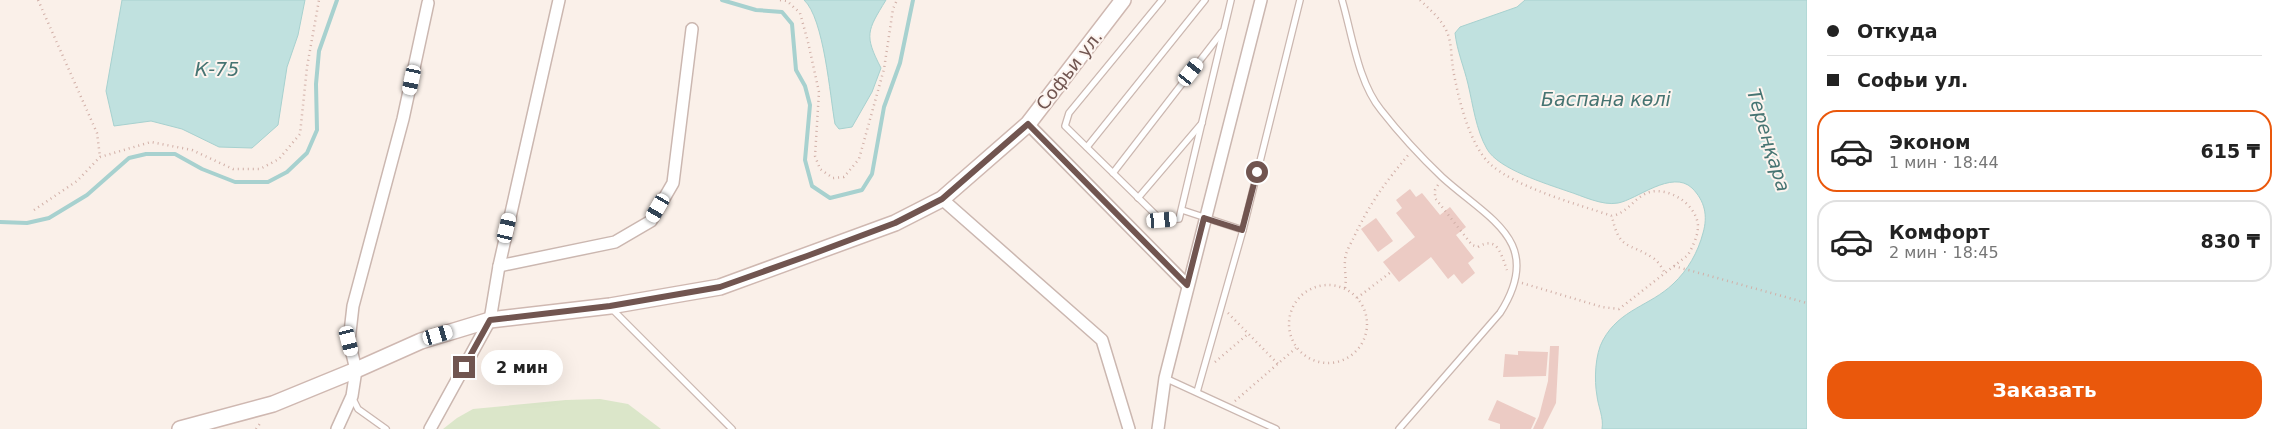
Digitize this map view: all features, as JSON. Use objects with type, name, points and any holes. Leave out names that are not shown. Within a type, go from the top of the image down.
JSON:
[{"type":"street","points":[[430,429],[490,320],[498,266],[558,0]]},
{"type":"street","name":"Софьи ул.","points":[[180,429],[274,404],[356,370],[420,340],[490,320],[610,306],[720,287],[895,223],[942,199],[1028,124],[1123,0]]},
{"type":"street","points":[[1158,429],[1165,378],[1187,285],[1261,0]]},
{"type":"street","points":[[337,429],[352,396],[356,370],[349,341],[353,306],[404,119],[428,3]]},
{"type":"street","points":[[498,266],[615,242],[651,221],[673,183],[692,29]]},
{"type":"street","points":[[1028,124],[1187,285]]},
{"type":"street","points":[[942,199],[1102,340],[1129,429]]},
{"type":"lane","points":[[1162,0],[1069,113],[1065,126],[1162,220],[1180,219],[1231,0]]},
{"type":"lane","points":[[1087,147],[1204,0]]},
{"type":"lane","points":[[1197,392],[1242,230],[1300,0]]},
{"type":"lane","points":[[1342,0],[1369,91],[1380,110],[1442,177],[1499,224],[1511,240],[1516,263],[1516,282],[1509,299],[1500,313],[1399,429]]},
{"type":"lane","points":[[1113,173],[1224,29]]},
{"type":"lane","points":[[1138,198],[1202,122]]},
{"type":"lane","points":[[1182,210],[1242,230]]},
{"type":"lane","points":[[610,306],[732,429]]},
{"type":"lane","points":[[1165,378],[1276,429]]},
{"type":"lane","points":[[352,396],[358,410],[386,429]]},
{"type":"path","points":[[38,0],[97,133],[100,158]]},
{"type":"path","points":[[34,210],[78,181],[100,158],[151,142],[192,150],[233,169],[260,169],[279,159],[300,134],[307,67],[318,0]]},
{"type":"path","points":[[780,0],[787,1],[800,13],[819,92],[815,156],[820,169],[833,178],[844,177],[859,159],[884,69],[893,9],[897,0]]},
{"type":"path","points":[[1420,0],[1435,14],[1446,29],[1460,102],[1482,156],[1492,166],[1510,177],[1545,193],[1612,216],[1621,214],[1649,192],[1663,191],[1680,197],[1697,217],[1698,227],[1694,245],[1688,255],[1618,309],[1602,307],[1516,282],[1508,273],[1498,248],[1493,244],[1485,243],[1478,247],[1472,245],[1435,198],[1435,190],[1442,177]]},
{"type":"path","points":[[1345,288],[1347,276],[1345,260],[1365,213],[1380,188],[1415,148]]},
{"type":"path","points":[[1612,216],[1614,229],[1620,241],[1628,247],[1654,259],[1665,273]]},
{"type":"path","points":[[1674,266],[1807,303]]},
{"type":"path","points":[[1358,298],[1391,272]]},
{"type":"path","points":[[1321,285],[1345,288],[1358,298],[1366,314],[1367,333],[1362,345],[1353,355],[1342,361],[1324,363],[1306,357],[1296,348],[1290,336],[1288,323],[1291,310],[1298,298],[1308,290],[1321,285]]},
{"type":"path","points":[[1221,306],[1278,364]]},
{"type":"path","points":[[1202,372],[1248,334]]},
{"type":"path","points":[[1228,408],[1296,348]]},
{"type":"green space","points":[[600,399],[628,404],[661,429],[443,429],[473,409],[566,400]]},
{"type":"water","name":"К-75","points":[[122,0],[305,0],[298,35],[287,67],[278,125],[252,148],[219,147],[182,129],[151,121],[114,126],[106,91]]},
{"type":"water","points":[[804,0],[886,0],[875,19],[870,33],[872,48],[881,68],[872,92],[852,127],[839,129],[835,124],[825,58],[817,23],[811,9]]},
{"type":"water","name":"Баспана көлі","points":[[1525,0],[1807,0],[1807,429],[1602,429],[1595,375],[1600,346],[1618,321],[1655,298],[1673,284],[1683,273],[1692,260],[1701,240],[1705,221],[1703,203],[1692,188],[1684,183],[1675,182],[1654,187],[1626,201],[1612,204],[1599,202],[1524,175],[1501,163],[1493,156],[1483,142],[1477,126],[1455,33],[1460,27],[1517,7]]},
{"type":"building","points":[[1410,189],[1416,197],[1422,193],[1440,215],[1450,207],[1466,227],[1456,235],[1474,258],[1468,263],[1475,273],[1462,284],[1454,274],[1448,279],[1431,257],[1399,282],[1383,262],[1415,237],[1396,213],[1402,208],[1396,200]]},
{"type":"building","points":[[1376,218],[1393,241],[1378,252],[1361,229]]},
{"type":"building","points":[[1550,346],[1559,346],[1556,403],[1543,429],[1533,429],[1539,416],[1548,381]]},
{"type":"building","points":[[1518,351],[1548,352],[1546,376],[1503,377],[1505,354],[1518,355]]},
{"type":"building","points":[[1497,400],[1536,418],[1531,429],[1500,429],[1500,424],[1488,420]]},
{"type":"waterway","points":[[0,222],[27,223],[49,218],[87,195],[129,158],[146,154],[175,154],[202,169],[235,182],[268,182],[287,172],[307,153],[317,130],[316,84],[319,51],[337,0]]},
{"type":"waterway","points":[[722,0],[756,10],[782,12],[792,24],[796,70],[805,86],[810,105],[805,160],[812,186],[830,198],[862,190],[872,174],[884,107],[900,63],[913,0]]},
{"type":"route","points":[[464,367],[490,320],[610,306],[720,287],[895,223],[942,199],[1028,124],[1187,285],[1204,218],[1242,230],[1257,172]]},
{"type":"water label","name":"Тереңқара","points":[[1769,140]]}]
